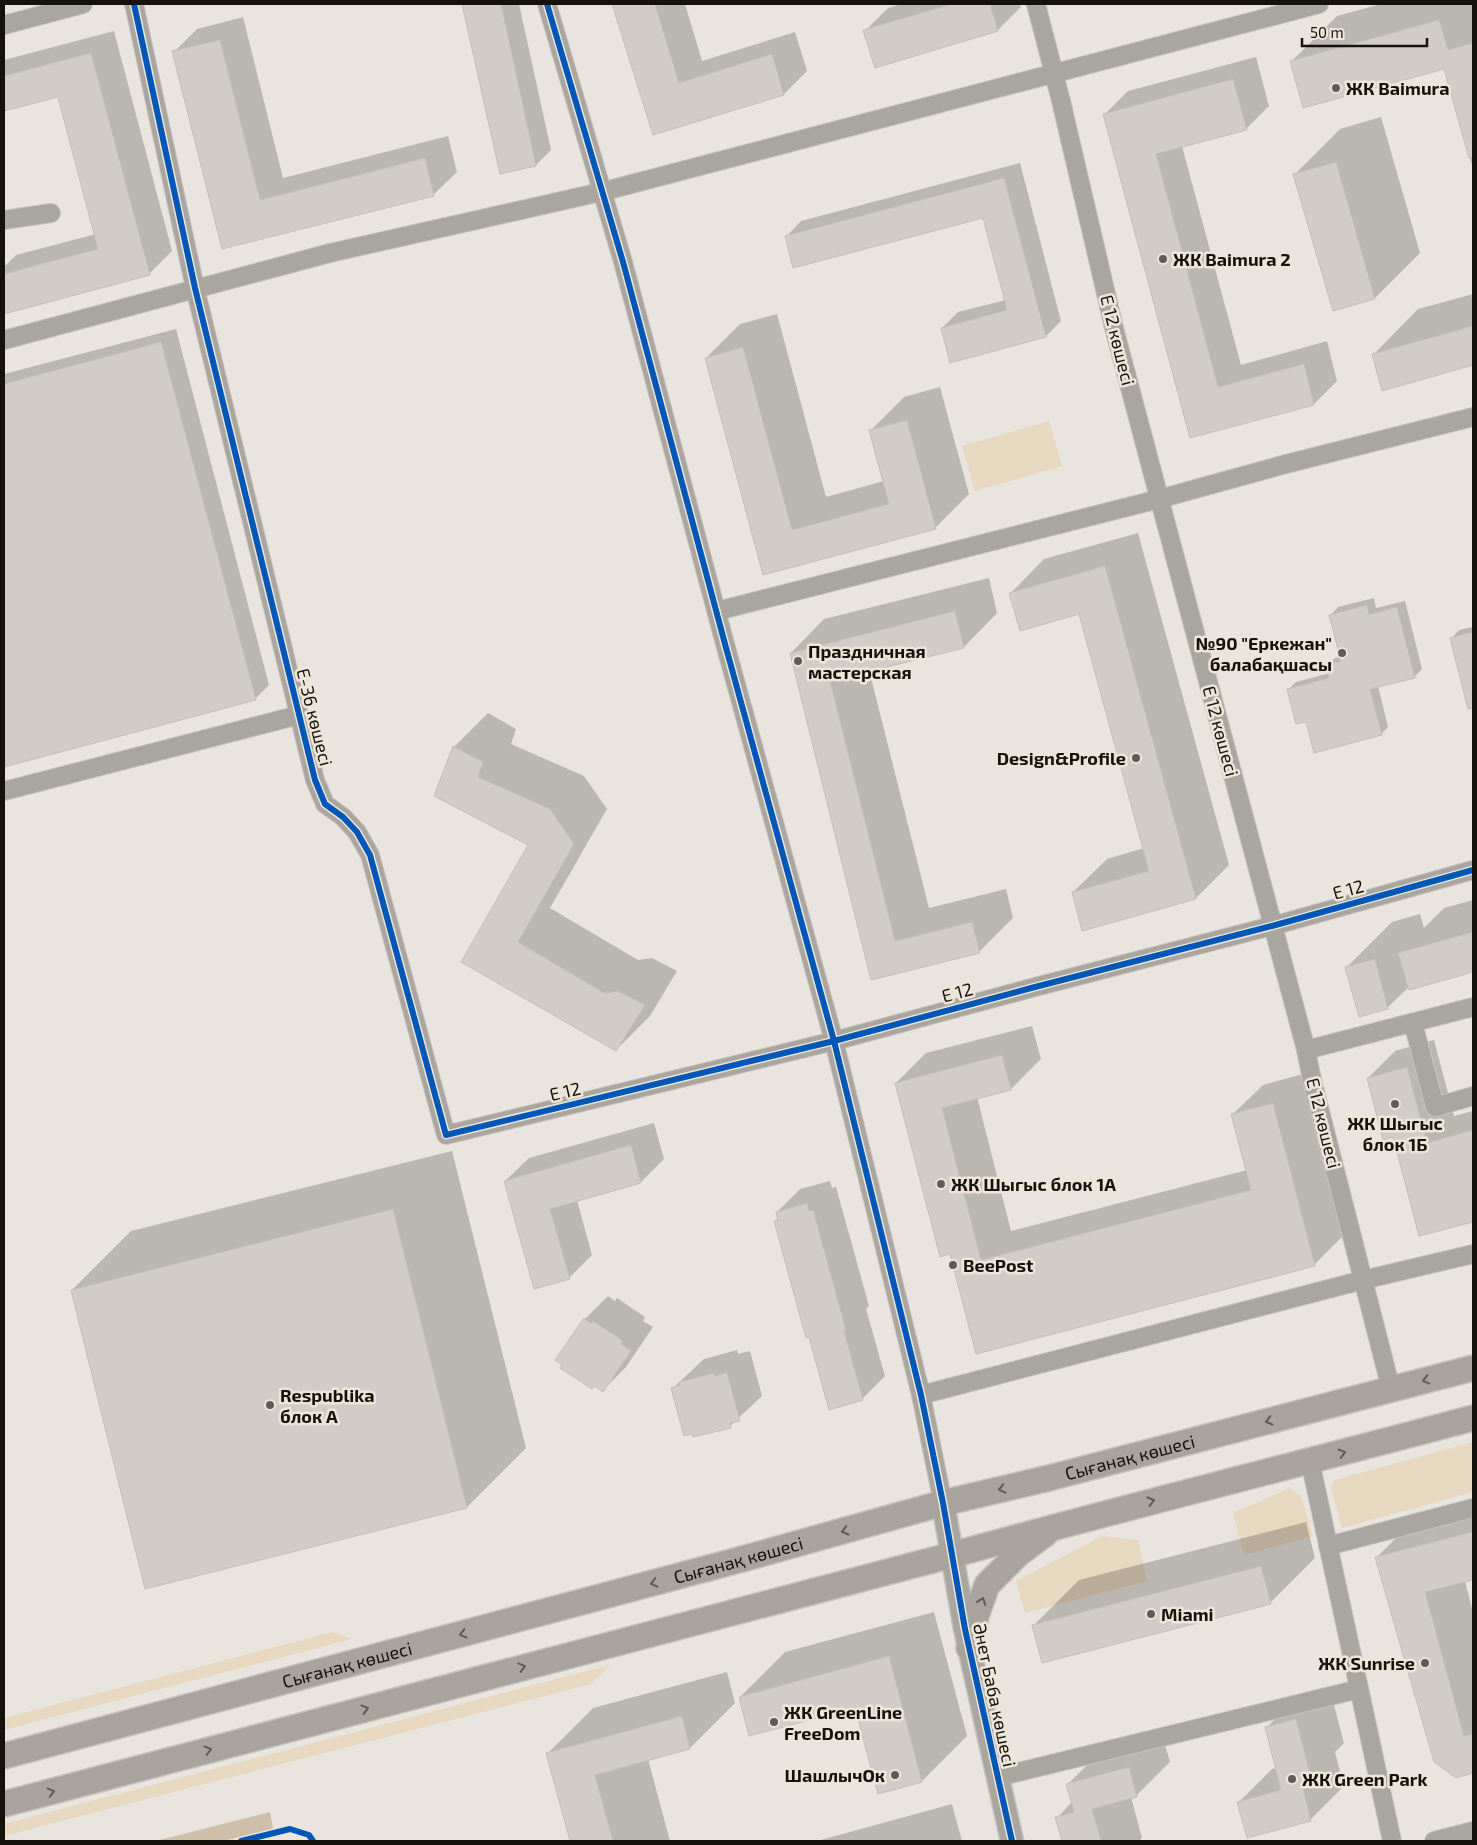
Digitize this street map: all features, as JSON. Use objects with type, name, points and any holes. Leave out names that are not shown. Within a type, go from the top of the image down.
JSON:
[{"type":"main road","name":"Сығанақ көшесі","points":[[4,1756],[735,1562],[943,1503],[1049,1478],[1473,1368]]},
{"type":"main road","points":[[4,1804],[1056,1526],[1473,1418]]},
{"type":"main road","points":[[969,1648],[976,1616],[987,1585],[1018,1554],[1056,1526]]},
{"type":"street","points":[[4,25],[83,4]]},
{"type":"street","name":"Е-36 көшесі","points":[[134,4],[195,288],[315,780],[325,804],[343,817],[357,832],[370,855],[446,1135]]},
{"type":"street","points":[[547,4],[623,262],[834,1041],[921,1395],[943,1503]]},
{"type":"street","name":"Е 12 көшесі","points":[[1036,4],[1114,328],[1306,1050],[1391,1390]]},
{"type":"street","points":[[4,340],[330,252],[601,192],[1319,4]]},
{"type":"street","points":[[4,220],[52,213]]},
{"type":"street","points":[[718,611],[1159,499],[1259,471],[1473,418]]},
{"type":"street","points":[[4,791],[299,715]]},
{"type":"street","name":"E 12","points":[[446,1135],[834,1041],[1272,926],[1473,870]]},
{"type":"street","points":[[1306,1050],[1473,1007]]},
{"type":"street","points":[[1412,1023],[1435,1107],[1473,1096]]},
{"type":"street","points":[[921,1395],[1363,1280],[1473,1254]]},
{"type":"street","points":[[1310,1461],[1392,1841]]},
{"type":"street","name":"Әнет Баба көшесі","points":[[943,1503],[969,1648],[1012,1841]]},
{"type":"street","points":[[1328,1546],[1473,1508]]},
{"type":"street","points":[[998,1777],[1359,1690]]},
{"type":"street","points":[[1434,1841],[1473,1831]]},
{"type":"shaded area","points":[[1049,421],[1062,466],[975,491],[962,446]]},
{"type":"shaded area","points":[[1473,1442],[1473,1492],[1342,1528],[1331,1487],[1335,1480]]},
{"type":"shaded area","points":[[1290,1488],[1301,1497],[1313,1536],[1244,1555],[1233,1513]]},
{"type":"shaded area","points":[[1102,1536],[1138,1540],[1147,1581],[1025,1613],[1016,1581]]},
{"type":"shaded area","points":[[332,1632],[352,1639],[4,1730],[4,1718]]},
{"type":"shaded area","points":[[610,1665],[591,1684],[4,1836],[4,1824]]},
{"type":"shaded area","points":[[270,1812],[273,1829],[223,1841],[156,1841]]},
{"type":"building","points":[[462,4],[501,4],[536,166],[500,174]]},
{"type":"building","points":[[612,4],[655,4],[679,83],[772,54],[784,95],[653,135]]},
{"type":"building","points":[[952,4],[990,4],[998,31],[875,68],[863,30]]},
{"type":"building","name":"ЖК Baimura","points":[[1439,20],[1448,50],[1473,43],[1473,158],[1469,158],[1444,69],[1303,108],[1290,61]]},
{"type":"building","points":[[220,40],[260,200],[425,158],[434,196],[222,249],[172,51]]},
{"type":"building","points":[[91,53],[150,275],[4,314],[4,274],[98,249],[58,97],[4,111],[4,76]]},
{"type":"building","name":"ЖК Baimura 2","points":[[1233,79],[1247,130],[1156,154],[1218,387],[1304,364],[1314,405],[1190,438],[1103,114]]},
{"type":"building","points":[[1336,162],[1375,299],[1333,311],[1293,174]]},
{"type":"building","points":[[1004,178],[1046,337],[950,363],[941,328],[1007,310],[983,218],[793,268],[785,236]]},
{"type":"building","points":[[1473,326],[1473,365],[1382,391],[1372,354]]},
{"type":"building","points":[[161,342],[256,700],[4,767],[4,384]]},
{"type":"building","points":[[743,347],[792,530],[889,504],[869,430],[907,420],[936,529],[763,575],[705,358]]},
{"type":"building","points":[[1105,566],[1196,899],[1082,931],[1072,892],[1149,871],[1079,614],[1020,631],[1009,593]]},
{"type":"building","points":[[1367,605],[1369,615],[1397,607],[1415,678],[1370,689],[1382,735],[1314,753],[1306,722],[1296,724],[1287,689],[1329,678],[1326,665],[1341,661],[1329,615]]},
{"type":"building","points":[[955,611],[964,648],[830,681],[895,941],[972,922],[980,953],[871,980],[790,653]]},
{"type":"building","points":[[1473,632],[1473,708],[1468,709],[1450,638]]},
{"type":"building","points":[[453,746],[483,762],[478,777],[550,809],[574,844],[518,942],[604,993],[618,991],[645,1005],[616,1051],[461,962],[528,845],[434,796]]},
{"type":"building","points":[[1473,932],[1473,972],[1409,990],[1398,953]]},
{"type":"building","points":[[1375,959],[1388,1009],[1359,1017],[1345,967]]},
{"type":"building","name":"ЖК Шыгыс блок 1А","points":[[1002,1055],[1011,1090],[942,1108],[981,1260],[1251,1190],[1231,1114],[1273,1103],[1315,1266],[976,1354],[950,1254],[940,1257],[895,1083]]},
{"type":"building","name":"ЖК Шыгыс блок 1Б","points":[[1407,1067],[1427,1143],[1473,1130],[1473,1222],[1419,1236],[1393,1137],[1383,1140],[1367,1078]]},
{"type":"building","points":[[631,1145],[641,1183],[550,1209],[570,1279],[534,1289],[504,1181]]},
{"type":"building","points":[[807,1203],[809,1211],[813,1210],[863,1400],[829,1410],[809,1337],[806,1338],[774,1221],[778,1220],[776,1212]]},
{"type":"building","name":"Respublika блок А","points":[[393,1209],[467,1508],[145,1589],[71,1290]]},
{"type":"building","points":[[584,1318],[591,1324],[593,1321],[623,1341],[621,1344],[631,1351],[603,1392],[595,1386],[592,1389],[560,1368],[562,1365],[555,1360]]},
{"type":"building","points":[[714,1373],[715,1376],[727,1373],[740,1421],[730,1423],[731,1428],[693,1437],[692,1434],[684,1436],[671,1388],[680,1385],[679,1382]]},
{"type":"building","name":"ЖК Sunrise","points":[[1473,1532],[1473,1580],[1425,1592],[1464,1736],[1473,1734],[1473,1773],[1456,1778],[1434,1762],[1375,1557]]},
{"type":"building","name":"Miami","points":[[1261,1566],[1271,1604],[1042,1663],[1032,1625]]},
{"type":"building","name":"ЖК GreenLine FreeDom","points":[[889,1656],[922,1782],[878,1794],[855,1708],[749,1736],[739,1697]]},
{"type":"building","points":[[682,1716],[690,1749],[595,1775],[613,1841],[570,1841],[546,1753]]},
{"type":"building","name":"ЖК Green Park","points":[[1296,1719],[1311,1778],[1301,1781],[1311,1821],[1247,1838],[1237,1802],[1281,1790],[1265,1727]]},
{"type":"building","points":[[1129,1767],[1137,1797],[1092,1809],[1101,1841],[1062,1841],[1055,1817],[1074,1812],[1066,1784]]},
{"type":"cycle path","points":[[134,4],[195,288],[315,780],[325,804],[343,817],[357,832],[370,855],[446,1135],[834,1041],[1272,926],[1473,870]]},
{"type":"cycle path","points":[[547,4],[623,262],[834,1041],[921,1395],[943,1503],[965,1629],[1012,1841]]},
{"type":"cycle path","points":[[241,1841],[290,1829],[309,1835],[313,1841]]},
{"type":"place","name":"ЖК Baimura","points":[[1336,88]]},
{"type":"place","name":"ЖК Baimura 2","points":[[1163,259]]},
{"type":"place","name":"№90 \"Еркежан\" балабақшасы","points":[[1342,653]]},
{"type":"place","name":"Праздничная мастерская","points":[[798,661]]},
{"type":"place","name":"Design&Profile","points":[[1136,758]]},
{"type":"place","name":"ЖК Шыгыс блок 1Б","points":[[1395,1104]]},
{"type":"place","name":"ЖК Шыгыс блок 1А","points":[[941,1184]]},
{"type":"place","name":"BeePost","points":[[953,1265]]},
{"type":"place","name":"Respublika блок А","points":[[270,1405]]},
{"type":"place","name":"Miami","points":[[1151,1614]]},
{"type":"place","name":"ЖК Sunrise","points":[[1425,1663]]},
{"type":"place","name":"ЖК GreenLine FreeDom","points":[[774,1722]]},
{"type":"place","name":"ШашлычОк","points":[[895,1775]]},
{"type":"place","name":"ЖК Green Park","points":[[1292,1779]]}]
